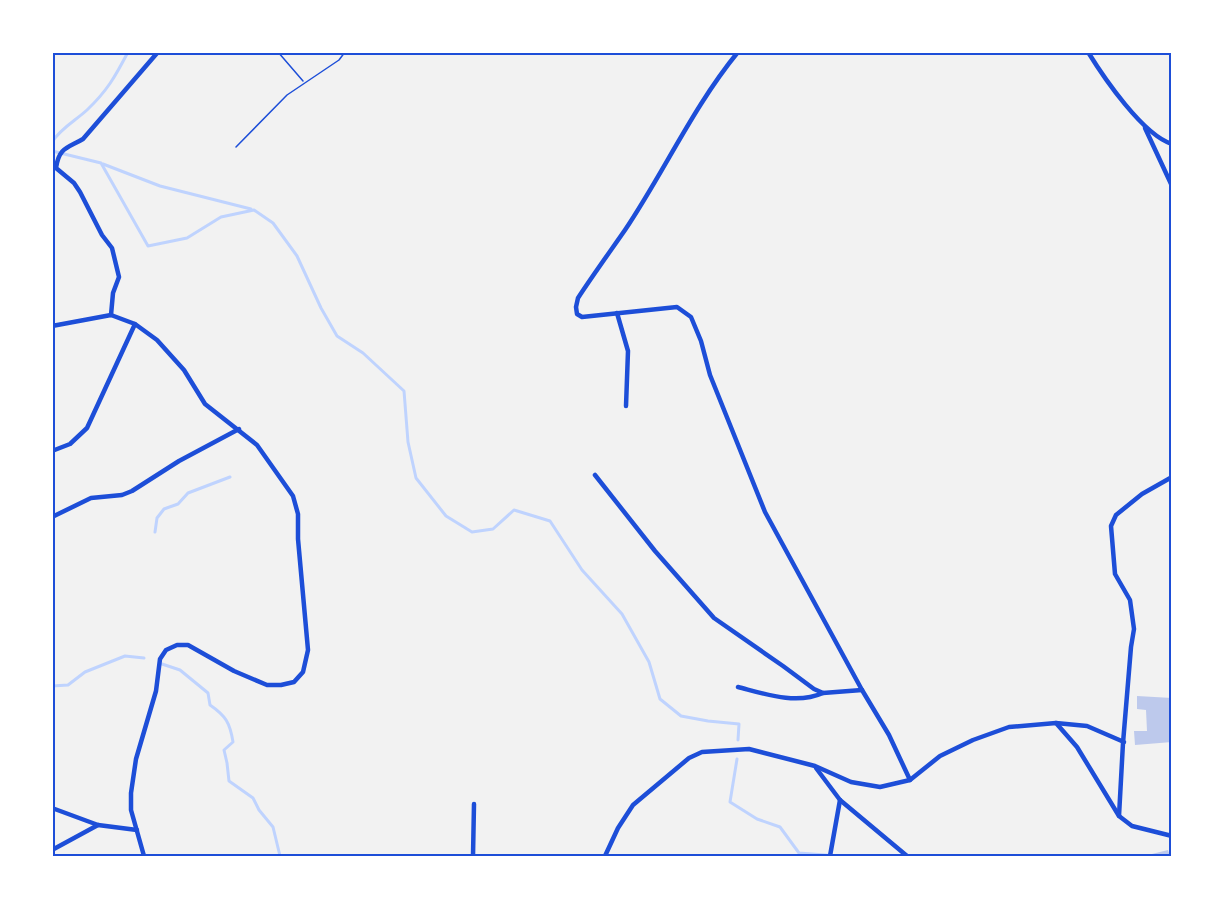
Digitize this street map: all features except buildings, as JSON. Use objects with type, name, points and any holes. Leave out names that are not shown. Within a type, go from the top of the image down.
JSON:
[{"type":"street","points":[[111,315],[112,293],[119,277],[112,248],[102,235],[74,183],[54,167],[66,147],[83,139],[158,52]]},
{"type":"street","points":[[738,52],[721,72],[625,230],[578,298],[577,314],[582,317],[678,307],[692,317],[710,375],[765,512],[889,735],[910,780]]},
{"type":"street","points":[[1088,52],[1100,71],[1146,128],[1172,186]]},
{"type":"street","points":[[1146,128],[1172,144]]},
{"type":"street","points":[[617,313],[628,351],[626,406]]},
{"type":"street","points":[[52,326],[111,315],[135,324],[157,340],[184,370],[205,404],[257,445],[292,496],[298,514],[298,539],[308,650],[303,672],[294,682],[281,686],[267,685],[234,671],[188,645],[177,645],[166,650],[160,659],[156,691],[132,782],[131,810],[144,856]]},
{"type":"street","points":[[52,451],[70,444],[87,428],[135,324]]},
{"type":"street","points":[[52,517],[91,498],[122,495],[132,491],[179,461],[239,429]]},
{"type":"street","points":[[595,475],[655,551],[714,618],[814,689],[823,693]]},
{"type":"street","points":[[1119,816],[1134,629],[1130,600],[1115,574],[1111,526],[1116,515],[1143,494],[1172,477]]},
{"type":"street","points":[[738,687],[771,696],[794,698],[862,690]]},
{"type":"street","points":[[605,856],[618,828],[633,806],[689,758],[702,752],[748,749],[815,766],[851,782],[880,787],[910,780],[940,756],[973,740],[1009,727],[1056,723],[1087,726],[1124,742]]},
{"type":"street","points":[[1056,723],[1077,747],[1119,816],[1132,826],[1172,836]]},
{"type":"street","points":[[815,766],[840,800],[907,856]]},
{"type":"street","points":[[830,856],[840,800]]},
{"type":"street","points":[[473,856],[474,804]]},
{"type":"street","points":[[52,808],[98,825],[137,830]]},
{"type":"street","points":[[52,850],[98,825]]},
{"type":"path","points":[[278,52],[304,82]]},
{"type":"path","points":[[236,147],[287,95],[339,60],[345,52]]},
{"type":"waterway","points":[[52,142],[100,96],[115,76],[128,52]]},
{"type":"waterway","points":[[52,151],[101,163],[148,246],[187,238],[221,217],[254,210],[273,223],[297,256],[337,336],[363,353],[404,391],[408,442],[416,478],[446,516],[472,532],[493,529],[514,510],[550,521],[582,570],[622,614],[649,662],[660,699],[681,716],[739,724],[738,740]]},
{"type":"waterway","points":[[103,164],[160,186],[251,209]]},
{"type":"waterway","points":[[155,532],[157,518],[164,509],[178,504],[188,493],[230,477]]},
{"type":"waterway","points":[[52,686],[68,685],[85,672],[125,656],[144,658]]},
{"type":"waterway","points":[[162,664],[180,670],[208,693],[210,705],[226,720],[233,742],[224,750],[229,781],[253,798],[259,810],[273,827],[280,856]]},
{"type":"waterway","points":[[737,759],[730,802],[757,819],[780,827],[799,853],[838,856]]}]
